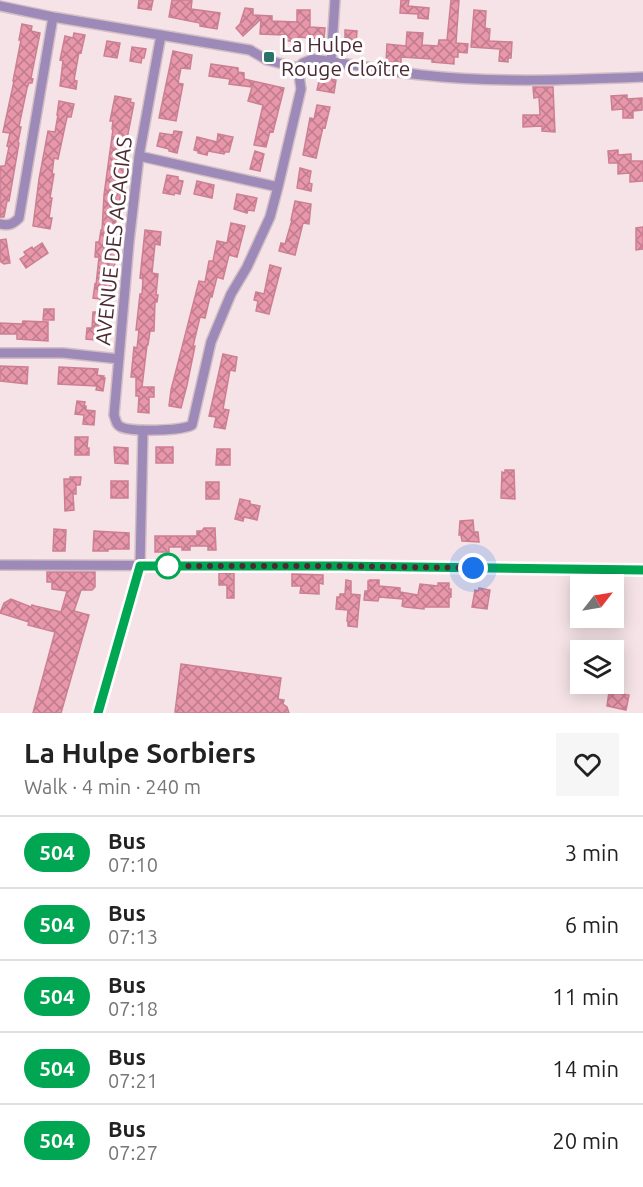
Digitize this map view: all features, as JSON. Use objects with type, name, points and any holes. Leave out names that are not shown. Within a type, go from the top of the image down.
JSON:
[{"type":"street","points":[[331,62],[335,0]]},
{"type":"street","points":[[0,6],[250,50],[267,60],[298,68]]},
{"type":"street","points":[[0,224],[6,226],[13,224],[18,218],[53,17]]},
{"type":"street","name":"AVENUE DES ACACIAS","points":[[143,430],[122,428],[117,424],[114,415],[129,242],[140,156],[161,35]]},
{"type":"street","points":[[298,68],[313,59],[423,75],[474,78],[556,80],[643,78]]},
{"type":"street","points":[[98,713],[140,566],[143,430],[187,428],[192,425],[211,342],[231,294],[248,267],[270,217],[301,88],[298,68]]},
{"type":"street","points":[[140,156],[278,187]]},
{"type":"street","points":[[0,353],[63,353],[119,358]]},
{"type":"street","points":[[0,565],[643,570]]},
{"type":"building","points":[[139,0],[153,0],[151,10],[138,8]]},
{"type":"building","points":[[172,0],[192,0],[191,9],[220,13],[217,29],[169,17]]},
{"type":"building","points":[[401,0],[409,0],[408,6],[429,8],[428,19],[418,18],[418,14],[400,13]]},
{"type":"building","points":[[451,0],[459,0],[456,43],[468,44],[467,53],[458,52],[458,57],[454,57],[454,64],[432,62],[432,59],[401,57],[401,63],[386,62],[387,44],[406,46],[407,32],[423,33],[422,45],[438,46],[439,40],[447,40]]},
{"type":"building","points":[[245,8],[253,9],[253,15],[272,16],[272,21],[297,22],[297,10],[310,10],[310,27],[325,28],[324,39],[298,37],[298,41],[284,41],[284,35],[260,34],[261,19],[243,36],[236,28],[240,24]]},
{"type":"building","points":[[474,10],[486,11],[485,28],[490,29],[489,41],[512,42],[511,58],[508,58],[508,62],[499,61],[500,49],[471,47]]},
{"type":"building","points":[[22,24],[32,26],[31,31],[40,33],[31,78],[33,79],[27,88],[19,126],[21,127],[19,143],[9,201],[7,201],[4,217],[0,217],[0,172],[1,166],[5,166],[10,133],[3,132],[14,81]]},
{"type":"building","points":[[345,30],[357,31],[356,43],[345,42]]},
{"type":"building","points":[[74,33],[85,35],[74,80],[77,81],[76,89],[60,86],[63,61],[60,60],[65,36],[73,38]]},
{"type":"building","points":[[107,41],[120,43],[117,58],[104,56]]},
{"type":"building","points":[[132,47],[146,49],[141,63],[130,61]]},
{"type":"building","points":[[173,51],[192,55],[190,69],[181,68],[178,83],[183,84],[176,121],[159,118]]},
{"type":"building","points":[[211,64],[238,68],[238,72],[244,73],[244,79],[284,88],[273,132],[270,131],[266,147],[254,145],[263,105],[248,101],[252,87],[229,84],[230,79],[209,76]]},
{"type":"building","points":[[320,77],[336,80],[334,93],[317,90]]},
{"type":"building","points":[[533,87],[553,87],[555,132],[542,131],[542,126],[523,127],[523,115],[540,115],[539,97],[534,98]]},
{"type":"building","points":[[627,95],[627,99],[642,98],[642,110],[633,111],[633,118],[623,118],[623,109],[612,110],[611,96]]},
{"type":"building","points":[[115,96],[131,99],[130,102],[134,103],[126,144],[118,216],[116,216],[115,244],[117,244],[106,341],[86,339],[87,328],[92,328],[93,312],[98,312],[100,299],[93,298],[99,257],[95,257],[96,242],[99,242],[102,230],[104,195],[113,129],[113,121],[110,121]]},
{"type":"building","points":[[59,101],[74,104],[71,117],[67,117],[58,159],[54,158],[50,229],[33,226],[48,131],[55,132]]},
{"type":"building","points":[[317,105],[330,107],[316,158],[303,155],[310,118],[314,119]]},
{"type":"building","points":[[174,131],[182,132],[177,153],[157,146],[160,133],[173,135]]},
{"type":"building","points":[[218,134],[233,137],[229,152],[224,154],[208,151],[207,155],[194,150],[197,137],[217,142]]},
{"type":"building","points":[[618,150],[618,155],[631,154],[631,161],[643,161],[643,181],[630,182],[630,173],[618,174],[618,163],[609,163],[608,151]]},
{"type":"building","points":[[255,151],[264,154],[260,171],[250,169]]},
{"type":"building","points":[[300,168],[311,171],[309,183],[312,184],[311,191],[297,188]]},
{"type":"building","points":[[167,175],[178,177],[178,180],[183,181],[180,194],[163,193]]},
{"type":"building","points":[[197,181],[214,185],[212,198],[194,194]]},
{"type":"building","points":[[237,194],[257,198],[254,211],[248,210],[247,213],[234,209]]},
{"type":"building","points":[[295,201],[311,204],[309,224],[303,223],[295,255],[279,251],[281,243],[285,244]]},
{"type":"building","points":[[231,223],[245,226],[237,257],[229,255],[223,279],[217,277],[205,318],[200,317],[181,408],[169,406],[199,281],[205,282],[209,261],[213,261],[217,241],[227,243]]},
{"type":"building","points":[[643,227],[643,249],[636,250],[636,228]]},
{"type":"building","points":[[145,230],[161,232],[160,245],[155,244],[152,273],[158,274],[154,331],[150,331],[147,345],[142,387],[154,387],[154,397],[149,397],[149,413],[138,412],[139,396],[136,396],[136,377],[131,377],[134,347],[137,348],[139,330],[136,330],[140,294],[142,294],[143,279],[140,278]]},
{"type":"building","points":[[6,239],[10,263],[4,264],[0,257],[0,240]]},
{"type":"building","points":[[42,243],[48,253],[26,268],[20,259],[26,255],[24,252]]},
{"type":"building","points":[[270,265],[281,268],[269,314],[256,311],[258,301],[254,300],[256,292],[264,294]]},
{"type":"building","points":[[44,309],[54,309],[54,320],[43,320]]},
{"type":"building","points":[[23,321],[48,322],[48,341],[17,339],[17,334],[0,334],[0,323],[22,324]]},
{"type":"building","points":[[223,354],[237,357],[235,371],[230,370],[223,409],[229,410],[225,429],[214,427],[216,417],[209,416]]},
{"type":"building","points":[[0,366],[28,367],[27,384],[0,381]]},
{"type":"building","points":[[59,367],[98,369],[97,375],[105,378],[103,391],[96,390],[97,386],[58,384]]},
{"type":"building","points":[[77,401],[85,402],[86,410],[95,411],[94,425],[83,424],[84,415],[75,414]]},
{"type":"building","points":[[75,437],[88,437],[89,455],[75,455]]},
{"type":"building","points":[[114,447],[128,448],[128,464],[115,463]]},
{"type":"building","points":[[156,447],[173,447],[173,463],[156,463]]},
{"type":"building","points":[[217,449],[230,449],[230,465],[216,465]]},
{"type":"building","points":[[505,470],[514,470],[515,499],[501,498],[502,472],[505,473]]},
{"type":"building","points":[[70,477],[81,477],[80,485],[76,485],[76,494],[73,494],[74,510],[65,511],[64,479],[70,479]]},
{"type":"building","points":[[111,481],[128,481],[128,498],[111,498]]},
{"type":"building","points":[[206,482],[219,482],[219,499],[206,499]]},
{"type":"building","points":[[240,499],[260,506],[257,520],[244,517],[243,521],[235,519]]},
{"type":"building","points":[[473,520],[474,532],[478,532],[479,542],[462,541],[459,535],[460,521]]},
{"type":"building","points":[[204,528],[215,528],[216,550],[208,550],[208,546],[190,546],[190,550],[182,550],[182,547],[169,547],[169,552],[155,552],[155,536],[197,536],[197,531],[202,531]]},
{"type":"building","points":[[54,529],[66,530],[65,551],[53,551]]},
{"type":"building","points":[[94,531],[129,533],[129,549],[93,551]]},
{"type":"building","points":[[47,572],[95,572],[95,587],[92,590],[81,590],[74,611],[89,615],[61,713],[33,713],[55,632],[28,625],[29,622],[0,613],[4,603],[11,599],[31,607],[32,605],[61,612],[67,591],[52,589],[52,582],[47,582]]},
{"type":"building","points":[[219,573],[234,573],[234,598],[227,598],[227,585],[219,585]]},
{"type":"building","points":[[292,574],[323,575],[323,584],[319,583],[319,594],[300,593],[301,586],[292,586]]},
{"type":"building","points":[[346,580],[351,581],[351,594],[360,595],[357,627],[348,626],[348,610],[336,609],[337,597],[345,594]]},
{"type":"building","points":[[370,580],[379,580],[379,586],[400,588],[400,592],[418,595],[420,584],[438,586],[438,583],[449,583],[451,597],[449,607],[424,607],[424,609],[405,607],[402,606],[403,599],[379,597],[378,601],[364,600]]},
{"type":"building","points":[[479,588],[490,590],[487,609],[472,607],[475,590],[478,591]]},
{"type":"building","points":[[181,664],[281,678],[278,699],[284,700],[283,704],[289,713],[175,712]]},
{"type":"building","points":[[609,694],[629,695],[626,710],[607,706]]},
{"type":"bus line","name":"504","points":[[98,713],[140,566],[643,570]]},
{"type":"place","name":"La Hulpe Rouge Cloître","points":[[269,57]]},
{"type":"route","points":[[168,566],[162,566],[473,568]]}]
